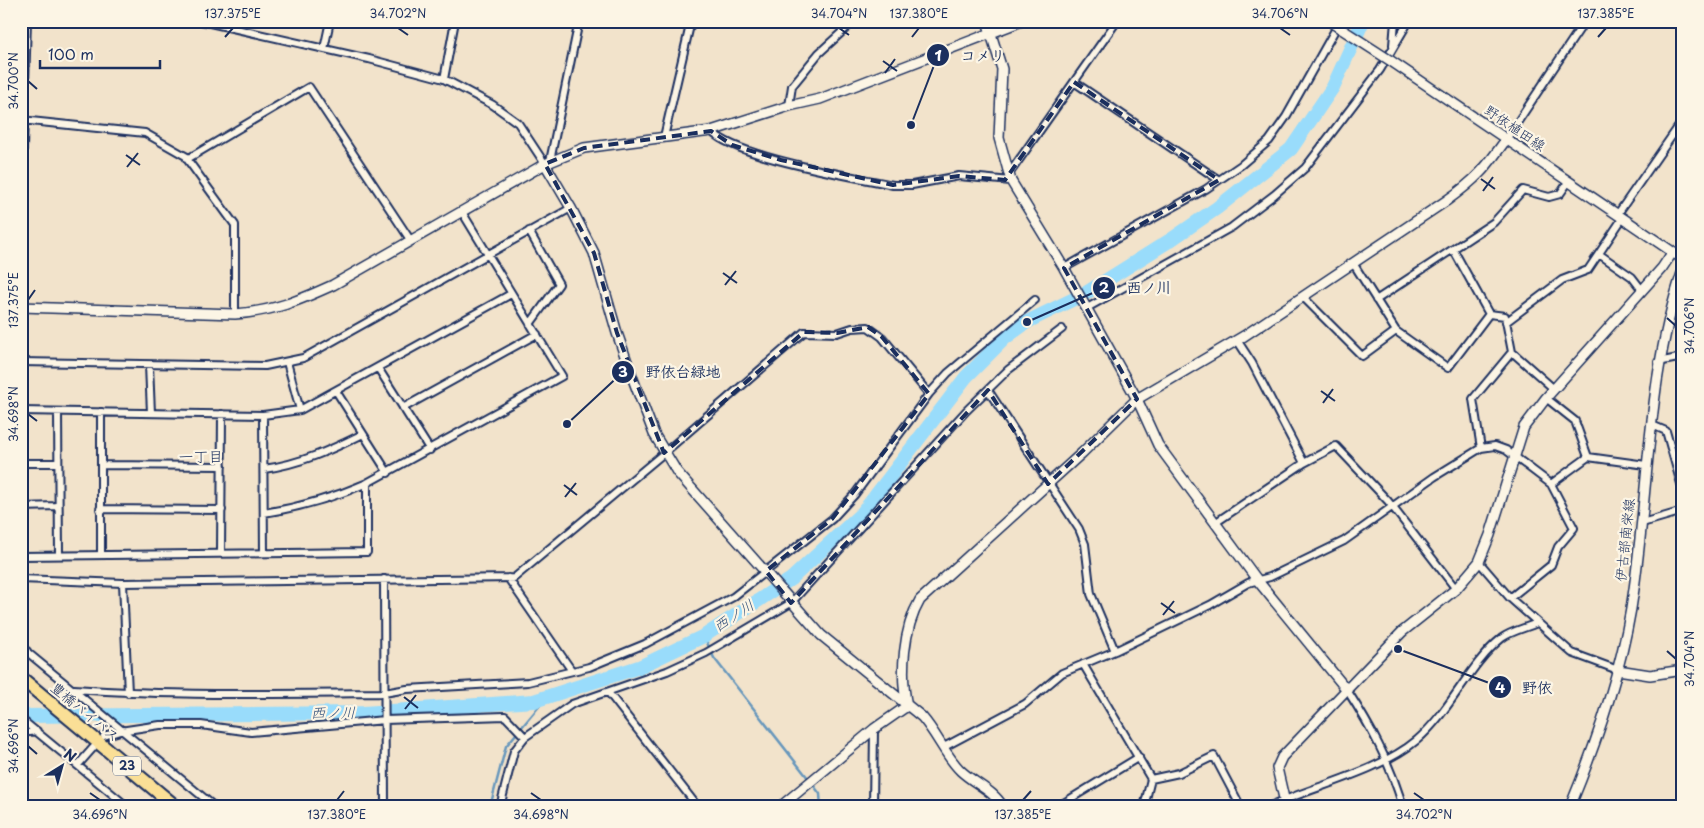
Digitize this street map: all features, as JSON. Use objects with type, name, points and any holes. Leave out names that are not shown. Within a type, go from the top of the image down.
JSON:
[{"type":"highway","name":"豊橋バイパス","points":[[21,678],[176,807]]},
{"type":"street","points":[[21,211],[27,21]]},
{"type":"street","points":[[201,21],[428,73],[444,79],[492,105],[518,123],[548,162],[596,258],[616,333],[654,434],[677,472],[821,635],[935,731],[960,770],[993,793],[1003,807]]},
{"type":"street","points":[[324,49],[330,21]]},
{"type":"street","points":[[444,79],[455,21]]},
{"type":"street","points":[[548,162],[579,21]]},
{"type":"street","points":[[664,137],[691,21]]},
{"type":"street","points":[[789,106],[792,86],[819,54],[854,21]]},
{"type":"street","points":[[987,21],[1002,69],[1000,138],[1010,178],[1064,268],[1138,399],[1158,445],[1258,580],[1347,690],[1388,760],[1402,802],[1408,807]]},
{"type":"street","points":[[21,307],[235,314],[263,312],[297,302],[333,285],[548,162],[584,148],[711,131],[789,106],[820,99],[1022,21]]},
{"type":"street","points":[[1010,178],[1117,21]]},
{"type":"street","points":[[1392,46],[1395,21]]},
{"type":"street","points":[[1087,308],[1232,227],[1274,196],[1305,168],[1380,70],[1392,46],[1409,21]]},
{"type":"street","points":[[907,706],[904,691],[909,623],[920,600],[1138,399],[1237,340],[1471,183],[1490,163],[1586,21]]},
{"type":"street","points":[[1064,268],[1219,180],[1241,165],[1269,141],[1286,118],[1334,22]]},
{"type":"street","name":"野依植田線","points":[[1334,22],[1683,259]]},
{"type":"street","points":[[1074,82],[1219,180]]},
{"type":"street","points":[[189,158],[309,86],[411,241]]},
{"type":"street","points":[[23,120],[145,133],[189,158]]},
{"type":"street","points":[[1506,322],[1562,280],[1588,270],[1683,120]]},
{"type":"street","points":[[711,131],[726,143],[773,158],[894,185],[912,185],[959,176],[1010,178]]},
{"type":"street","points":[[189,158],[187,159],[235,225],[235,314]]},
{"type":"street","points":[[1376,300],[1494,222],[1523,190],[1549,197],[1560,194],[1569,181]]},
{"type":"street","points":[[21,362],[265,366],[303,358],[571,208]]},
{"type":"street","points":[[264,513],[297,508],[334,498],[388,474],[562,376],[462,212]]},
{"type":"street","points":[[529,232],[559,284],[530,324]]},
{"type":"street","points":[[1453,249],[1489,314]]},
{"type":"street","points":[[1285,803],[1278,763],[1402,632],[1456,589],[1479,562],[1490,535],[1524,428],[1546,398],[1642,290],[1672,253]]},
{"type":"street","points":[[1599,254],[1632,277],[1642,290]]},
{"type":"street","points":[[1353,263],[1396,331],[1448,368],[1489,314]]},
{"type":"street","name":"伊古部南栄線","points":[[1570,806],[1594,749],[1618,670],[1634,590],[1658,362],[1683,270]]},
{"type":"street","points":[[21,412],[263,415],[300,410],[511,294]]},
{"type":"street","points":[[1303,297],[1362,356],[1396,331]]},
{"type":"street","points":[[76,691],[128,693],[384,693],[408,689],[528,682],[572,671],[645,644],[733,597],[832,520],[855,494],[929,394],[962,359],[1035,300]]},
{"type":"street","points":[[1489,314],[1505,316],[1512,352],[1554,389]]},
{"type":"street","points":[[21,579],[122,584],[508,578],[520,574],[804,332],[838,333],[852,328],[868,327],[882,337],[929,394]]},
{"type":"street","points":[[500,807],[514,751],[524,736],[572,704],[667,671],[715,649],[791,603],[988,390],[1008,370],[1062,329]]},
{"type":"street","points":[[403,408],[537,334]]},
{"type":"street","points":[[1237,340],[1252,363],[1304,463]]},
{"type":"street","points":[[1481,448],[1473,399],[1512,352]]},
{"type":"street","points":[[1658,362],[1683,357]]},
{"type":"street","points":[[288,362],[300,410]]},
{"type":"street","points":[[149,365],[151,413]]},
{"type":"street","points":[[378,368],[430,450]]},
{"type":"street","points":[[988,390],[1082,536],[1091,594],[1115,651]]},
{"type":"street","points":[[336,391],[388,474]]},
{"type":"street","points":[[1546,398],[1575,421],[1588,457]]},
{"type":"street","points":[[58,412],[59,555]]},
{"type":"street","points":[[101,412],[101,555]]},
{"type":"street","points":[[221,553],[222,414]]},
{"type":"street","points":[[263,415],[264,553]]},
{"type":"street","points":[[1652,426],[1666,431],[1683,491]]},
{"type":"street","points":[[264,469],[289,465],[323,454],[363,434]]},
{"type":"street","points":[[1215,523],[1304,463],[1336,446],[1392,508],[1456,589]]},
{"type":"street","points":[[944,747],[1025,704],[1062,672],[1115,651],[1210,605],[1248,583],[1344,542],[1434,477],[1481,448],[1495,446],[1514,456],[1551,484],[1574,528],[1558,547],[1551,565],[1510,598]]},
{"type":"street","points":[[1551,484],[1588,457],[1646,464]]},
{"type":"street","points":[[21,463],[58,463]]},
{"type":"street","points":[[101,465],[222,466]]},
{"type":"street","points":[[21,556],[367,552],[367,483]]},
{"type":"street","points":[[21,507],[58,506]]},
{"type":"street","points":[[100,509],[222,510]]},
{"type":"street","points":[[1642,523],[1683,511]]},
{"type":"street","points":[[1479,562],[1510,598],[1537,624],[1572,653],[1618,670],[1650,675],[1683,670]]},
{"type":"street","points":[[508,578],[572,671]]},
{"type":"street","points":[[384,579],[385,807]]},
{"type":"street","points":[[122,584],[128,693]]},
{"type":"street","points":[[1268,807],[1285,803],[1388,760],[1417,740],[1454,700],[1481,659],[1503,637],[1537,624]]},
{"type":"street","points":[[21,657],[24,649],[215,807]]},
{"type":"street","points":[[1083,664],[1151,779],[1144,807]]},
{"type":"street","points":[[608,692],[698,807]]},
{"type":"street","points":[[780,807],[874,729],[907,706]]},
{"type":"street","points":[[104,736],[119,729],[160,725],[201,725],[251,732],[384,719],[504,716],[524,736]]},
{"type":"street","points":[[21,719],[128,807]]},
{"type":"street","points":[[874,729],[874,807]]},
{"type":"street","points":[[21,733],[37,732]]},
{"type":"street","points":[[78,765],[94,748]]},
{"type":"street","points":[[1151,779],[1179,773],[1214,756],[1242,807]]},
{"type":"street","points":[[1057,807],[1139,757]]},
{"type":"highlighted area","points":[[1074,82],[1219,180],[1064,268],[1137,399],[1048,484],[988,390],[791,603],[766,571],[832,519],[929,394],[882,337],[868,327],[837,333],[804,332],[664,453],[617,333],[594,253],[545,164],[584,148],[711,131],[732,145],[781,160],[893,185],[959,176],[1005,180]]},
{"type":"waterway","name":"西ノ川","points":[[21,716],[364,713],[534,701],[639,667],[704,636],[791,579],[863,512],[966,377],[1005,338],[1027,322],[1086,293],[1172,239],[1217,208],[1291,149],[1333,87],[1363,21]]},
{"type":"waterway","points":[[704,636],[714,658],[808,778]]},
{"type":"waterway","points":[[490,807],[506,746],[547,697]]},
{"type":"waterway","points":[[814,786],[820,794],[821,807]]},
{"type":"place","name":"コメリ","points":[[911,125]]},
{"type":"place","name":"西ノ川","points":[[1027,322]]},
{"type":"place","name":"野依台緑地","points":[[567,424]]},
{"type":"place","name":"野依","points":[[1398,649]]},
{"type":"district","name":"一丁目","points":[[201,457]]}]
